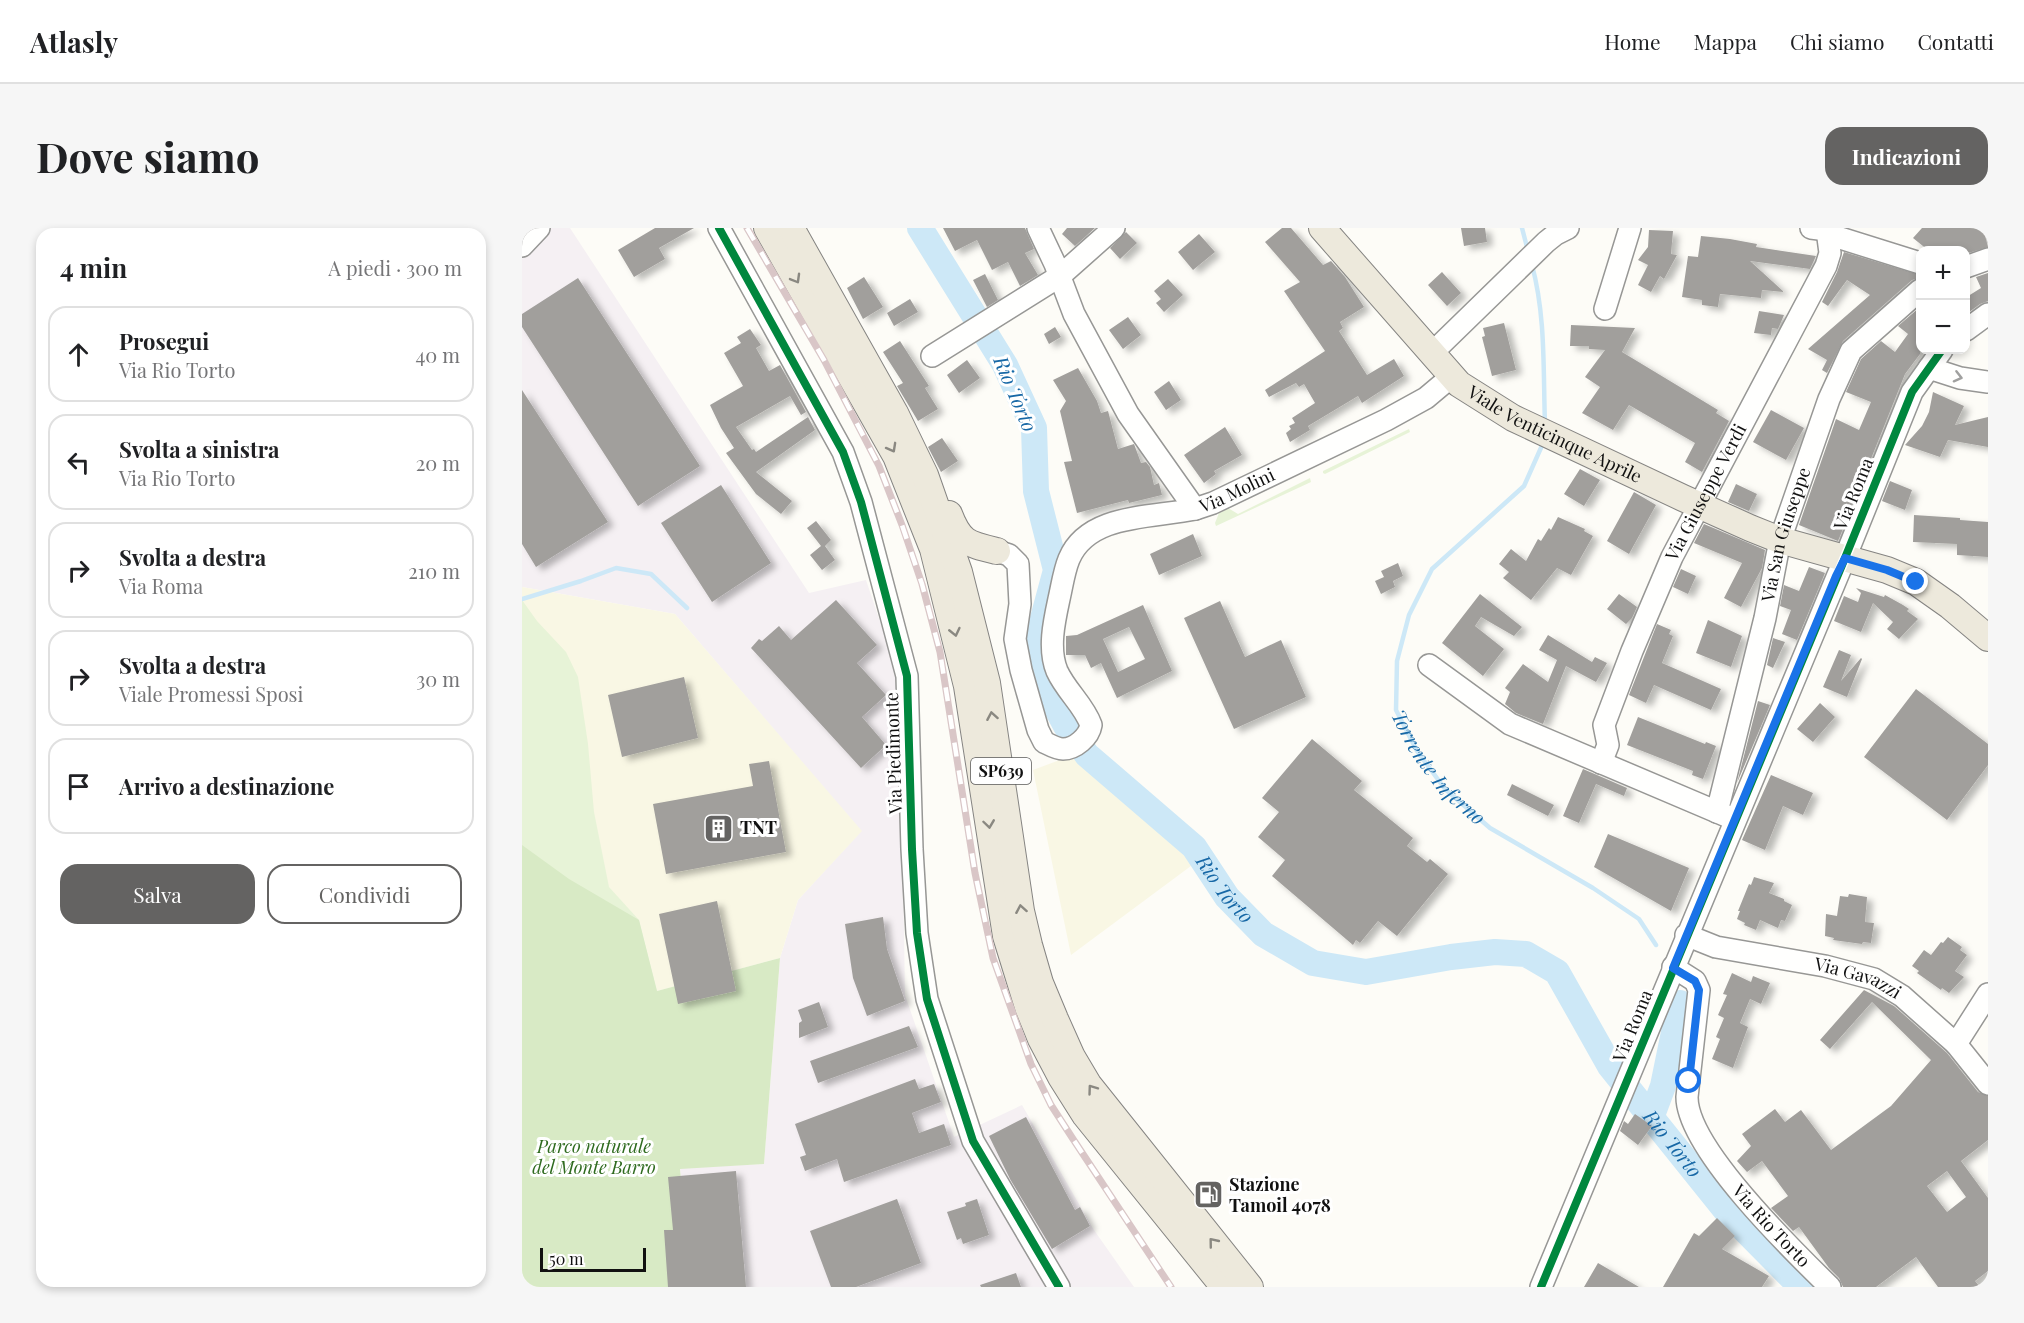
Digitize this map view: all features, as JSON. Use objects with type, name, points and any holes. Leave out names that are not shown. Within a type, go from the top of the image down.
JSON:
[{"type":"main road","name":"SP639","points":[[767,228],[896,456],[933,549],[967,686],[1006,936],[1020,985],[1041,1039],[1085,1115],[1224,1287]]},
{"type":"main road","name":"SP639","points":[[792,228],[895,413],[928,482],[959,572],[987,683],[1021,911],[1040,983],[1055,1019],[1072,1057],[1088,1084],[1250,1287]]},
{"type":"main road","name":"Viale Venticinque Aprile","points":[[1322,228],[1451,377],[1513,418],[1698,505],[1780,540],[1887,570],[1916,582],[1950,606],[1988,638]]},
{"type":"main road","points":[[928,482],[946,508],[959,536],[969,543],[997,551]]},
{"type":"main road","points":[[975,631],[972,586],[974,574],[980,561],[997,551]]},
{"type":"street","points":[[522,246],[539,228]]},
{"type":"street","name":"Via Piedimonte","points":[[719,228],[843,452],[861,502],[907,676],[917,933],[927,999],[973,1141],[1059,1287]]},
{"type":"street","name":"Via Molini","points":[[1038,228],[1074,314],[1128,414],[1195,509],[1213,503],[1386,420],[1426,398],[1451,377]]},
{"type":"street","points":[[932,356],[1060,276],[1114,228]]},
{"type":"street","points":[[1605,309],[1630,228]]},
{"type":"street","points":[[1822,228],[1837,237],[1916,262]]},
{"type":"street","name":"Via Giuseppe Verdi","points":[[1601,763],[1608,744],[1604,726],[1672,556],[1826,266],[1830,253],[1822,228]]},
{"type":"street","points":[[1432,353],[1556,233]]},
{"type":"street","points":[[1970,265],[1988,259]]},
{"type":"street","name":"Via San Giuseppe","points":[[1726,816],[1780,540],[1829,399],[1851,351],[1916,294]]},
{"type":"street","points":[[1970,327],[1988,314]]},
{"type":"street","name":"Via Roma","points":[[1540,1287],[1673,968],[1726,816],[1845,558],[1912,392],[1939,354]]},
{"type":"street","points":[[1929,368],[1960,378],[1988,382]]},
{"type":"street","points":[[997,551],[1009,555],[1018,564],[1020,604],[1015,639],[1038,730],[1044,742],[1062,749],[1079,742],[1091,726],[1088,716],[1057,671],[1052,653],[1054,621],[1069,560],[1078,544],[1090,533],[1105,525],[1195,509]]},
{"type":"street","points":[[1429,665],[1510,724],[1726,816]]},
{"type":"street","name":"Via Gavazzi","points":[[1686,935],[1716,946],[1797,961],[1874,979],[1902,996],[1956,1044],[1988,1084]]},
{"type":"street","name":"Via Rio Torto","points":[[1673,968],[1695,981],[1699,990],[1687,1097],[1694,1124],[1740,1193],[1791,1249],[1830,1287]]},
{"type":"street","points":[[1956,1044],[1988,994]]},
{"type":"shaded area","points":[[522,228],[570,228],[809,593],[866,580],[900,681],[905,995],[954,1137],[1022,1105],[1094,1230],[1134,1287],[691,1287],[680,1168],[764,1164],[780,958],[798,900],[861,831],[675,614],[522,587]]},
{"type":"shaded area","points":[[522,587],[675,614],[862,831],[798,900],[780,958],[657,991],[639,920],[522,845]]},
{"type":"shaded area","points":[[1073,755],[1195,863],[1071,955],[1033,770]]},
{"type":"green space","points":[[1409,429],[1410,432],[1323,473],[1323,471]]},
{"type":"green space","points":[[1310,478],[1311,482],[1216,526],[1219,513],[1228,508],[1238,514]]},
{"type":"green space","name":"Parco naturale del Monte Barro","points":[[522,600],[537,621],[566,652],[578,677],[588,744],[594,812],[609,887],[639,920],[657,991],[522,1287]]},
{"type":"green space","name":"Parco naturale del Monte Barro","points":[[522,845],[569,879],[639,920],[657,991],[780,958],[764,1164],[680,1169],[691,1287],[522,1287]]},
{"type":"building","points":[[655,228],[694,228],[659,248],[665,259],[634,277],[618,250]]},
{"type":"building","points":[[943,228],[1025,228],[1034,249],[1025,253],[1038,275],[1020,286],[1008,262],[992,270],[977,240],[955,251]]},
{"type":"building","points":[[1067,228],[1095,228],[1075,246],[1062,234]]},
{"type":"building","points":[[1282,228],[1291,228],[1323,265],[1331,261],[1345,277],[1364,307],[1340,322],[1343,328],[1339,331],[1367,375],[1394,359],[1404,376],[1362,403],[1358,396],[1308,426],[1310,430],[1290,442],[1286,433],[1291,429],[1289,426],[1295,423],[1292,418],[1315,403],[1304,384],[1299,387],[1296,383],[1269,397],[1265,390],[1325,351],[1284,291],[1300,282],[1265,242]]},
{"type":"building","points":[[1461,228],[1485,228],[1487,242],[1464,246]]},
{"type":"building","points":[[1922,228],[1983,228],[1988,247],[1970,252],[1970,246],[1923,246],[1913,238]]},
{"type":"building","points":[[1649,230],[1673,231],[1671,254],[1677,255],[1664,279],[1660,276],[1651,292],[1638,285],[1648,265],[1638,260],[1648,247]]},
{"type":"building","points":[[1126,232],[1137,243],[1120,259],[1110,248]]},
{"type":"building","points":[[1199,234],[1215,252],[1193,270],[1178,252]]},
{"type":"building","points":[[1701,236],[1730,239],[1757,244],[1756,247],[1816,256],[1810,269],[1750,261],[1784,292],[1762,290],[1761,298],[1720,294],[1718,307],[1702,305],[1702,300],[1682,297],[1688,256],[1698,257]]},
{"type":"building","points":[[1844,252],[1916,274],[1916,279],[1912,280],[1843,341],[1827,373],[1822,370],[1827,360],[1808,349],[1870,295],[1847,280],[1828,306],[1822,302]]},
{"type":"building","points":[[1442,272],[1461,293],[1447,306],[1428,285]]},
{"type":"building","points":[[1988,273],[1988,301],[1970,311],[1970,295],[1981,288],[1976,277]]},
{"type":"building","points":[[985,274],[998,300],[987,307],[973,280]]},
{"type":"building","points":[[864,277],[883,307],[863,319],[847,288]]},
{"type":"building","points":[[578,278],[700,466],[638,506],[522,327],[522,314]]},
{"type":"building","points":[[1168,279],[1183,295],[1164,312],[1156,303],[1161,299],[1154,291]]},
{"type":"building","points":[[910,299],[918,312],[894,326],[887,313]]},
{"type":"building","points":[[1916,310],[1916,354],[1920,354],[1905,374],[1838,541],[1799,525],[1836,419],[1859,430],[1871,402],[1846,392],[1861,359],[1881,341],[1895,352],[1908,334],[1898,326]]},
{"type":"building","points":[[1759,311],[1784,315],[1778,329],[1772,328],[1771,335],[1754,333]]},
{"type":"building","points":[[1128,317],[1141,335],[1123,349],[1109,330]]},
{"type":"building","points":[[1504,323],[1516,370],[1492,376],[1482,337],[1485,336],[1483,328]]},
{"type":"building","points":[[1571,325],[1635,328],[1622,352],[1718,410],[1716,413],[1729,421],[1702,472],[1685,462],[1695,443],[1629,405],[1613,430],[1582,413],[1600,387],[1585,377],[1605,350],[1589,349],[1589,346],[1570,346]]},
{"type":"building","points":[[1055,327],[1061,337],[1049,344],[1044,334]]},
{"type":"building","points":[[750,329],[761,345],[756,348],[769,371],[780,365],[806,412],[801,415],[790,396],[736,427],[752,450],[756,452],[808,417],[815,430],[756,472],[792,501],[781,514],[756,494],[726,453],[734,448],[710,405],[743,386],[724,353],[741,343],[737,337]]},
{"type":"building","points":[[900,341],[929,386],[925,388],[938,409],[918,421],[897,386],[903,383],[883,352]]},
{"type":"building","points":[[967,360],[980,378],[959,393],[947,375]]},
{"type":"building","points":[[1078,368],[1097,401],[1101,413],[1108,411],[1118,449],[1134,444],[1141,463],[1146,462],[1150,467],[1154,485],[1159,483],[1162,495],[1129,503],[1128,500],[1077,513],[1064,462],[1072,461],[1060,411],[1066,401],[1053,380]]},
{"type":"building","points":[[1169,381],[1181,400],[1166,410],[1154,392]]},
{"type":"building","points":[[522,390],[608,522],[536,567],[522,544]]},
{"type":"building","points":[[1933,392],[1964,406],[1955,425],[1988,417],[1988,447],[1948,440],[1940,457],[1905,445],[1922,426],[1929,412]]},
{"type":"building","points":[[1771,410],[1804,428],[1786,460],[1753,442]]},
{"type":"building","points":[[1225,427],[1242,455],[1214,471],[1216,474],[1204,483],[1184,455]]},
{"type":"building","points":[[942,438],[958,461],[941,472],[928,447]]},
{"type":"building","points":[[1580,469],[1600,480],[1584,506],[1564,494]]},
{"type":"building","points":[[1890,481],[1912,490],[1905,510],[1882,501]]},
{"type":"building","points":[[1736,484],[1757,494],[1749,511],[1728,502]]},
{"type":"building","points":[[721,485],[771,563],[712,602],[661,523]]},
{"type":"building","points":[[1634,492],[1656,505],[1629,554],[1607,541]]},
{"type":"building","points":[[1914,515],[1988,522],[1988,557],[1957,555],[1957,544],[1913,542]]},
{"type":"building","points":[[1558,517],[1585,529],[1584,531],[1593,536],[1571,575],[1557,568],[1531,600],[1503,578],[1509,572],[1499,564],[1511,549],[1526,561],[1538,539],[1541,541],[1549,528],[1551,530]]},
{"type":"building","points":[[816,521],[831,540],[825,546],[835,560],[822,570],[810,555],[821,546],[807,528]]},
{"type":"building","points":[[1704,524],[1765,550],[1762,568],[1741,607],[1724,598],[1742,563],[1694,543]]},
{"type":"building","points":[[1193,534],[1202,556],[1159,575],[1150,554]]},
{"type":"building","points":[[1398,563],[1403,576],[1393,581],[1395,587],[1381,594],[1375,581],[1384,577],[1381,571]]},
{"type":"building","points":[[1809,567],[1825,573],[1797,640],[1782,634],[1791,610],[1780,606],[1784,585],[1799,591]]},
{"type":"building","points":[[1681,569],[1696,576],[1688,594],[1673,587]]},
{"type":"building","points":[[1856,588],[1884,597],[1885,595],[1909,609],[1907,611],[1918,619],[1899,639],[1887,629],[1893,622],[1873,603],[1861,632],[1834,621],[1844,596],[1858,602],[1861,593]]},
{"type":"building","points":[[1480,594],[1522,627],[1514,636],[1481,617],[1475,626],[1504,649],[1483,676],[1442,643]]},
{"type":"building","points":[[1619,594],[1637,607],[1626,624],[1607,609]]},
{"type":"building","points":[[836,600],[877,645],[857,663],[886,695],[862,717],[886,745],[861,768],[751,648],[759,639],[762,641],[779,626],[791,640]]},
{"type":"building","points":[[1220,601],[1245,657],[1281,640],[1306,697],[1234,729],[1184,618]]},
{"type":"building","points":[[1143,605],[1172,671],[1117,698],[1101,663],[1091,668],[1085,655],[1066,655],[1066,636],[1077,635]],"holes":[[[1129,627],[1145,659],[1118,672],[1103,639]]]},
{"type":"building","points":[[1708,620],[1742,636],[1731,667],[1696,653]]},
{"type":"building","points":[[1657,624],[1671,630],[1669,634],[1673,636],[1662,663],[1721,689],[1711,710],[1654,685],[1646,703],[1629,695]]},
{"type":"building","points":[[1548,635],[1592,662],[1595,657],[1607,663],[1596,682],[1566,666],[1543,724],[1516,713],[1505,704],[1510,692],[1505,688],[1523,664],[1548,682],[1557,660],[1539,650]]},
{"type":"building","points":[[1773,638],[1785,642],[1773,668],[1767,665]]},
{"type":"building","points":[[1839,650],[1851,655],[1841,681],[1862,659],[1847,697],[1823,687]]},
{"type":"building","points":[[684,677],[698,738],[622,757],[608,695]]},
{"type":"building","points":[[1916,689],[1988,744],[1988,765],[1947,820],[1864,757]]},
{"type":"building","points":[[1758,701],[1770,705],[1737,783]]},
{"type":"building","points":[[1820,703],[1835,717],[1813,742],[1797,729]]},
{"type":"building","points":[[1638,717],[1705,744],[1706,742],[1716,746],[1703,779],[1692,775],[1693,771],[1627,745]]},
{"type":"building","points":[[1312,739],[1362,781],[1354,790],[1413,838],[1407,846],[1427,862],[1430,859],[1448,874],[1397,936],[1378,921],[1360,943],[1356,940],[1353,945],[1272,876],[1285,860],[1258,837],[1279,812],[1262,798]]},
{"type":"building","name":"TNT","points":[[769,761],[786,852],[666,874],[653,804],[753,786],[749,764]]},
{"type":"building","points":[[1583,769],[1627,788],[1624,796],[1596,784],[1579,823],[1563,816]]},
{"type":"building","points":[[1771,775],[1813,793],[1803,815],[1783,806],[1765,850],[1742,840]]},
{"type":"building","points":[[1512,784],[1554,805],[1548,816],[1507,795]]},
{"type":"building","points":[[1608,834],[1689,868],[1671,911],[1594,867]]},
{"type":"building","points":[[1754,877],[1774,883],[1769,893],[1792,905],[1785,921],[1781,920],[1778,928],[1760,920],[1756,930],[1737,919],[1740,911],[1738,911]]},
{"type":"building","points":[[1849,894],[1867,897],[1865,922],[1874,923],[1871,943],[1833,940],[1834,938],[1825,936],[1826,914],[1837,916],[1840,896],[1848,897]]},
{"type":"building","points":[[717,901],[736,991],[678,1004],[659,914]]},
{"type":"building","points":[[883,917],[887,949],[905,1001],[867,1016],[853,978],[845,924]]},
{"type":"building","points":[[1948,937],[1962,947],[1960,950],[1967,955],[1955,971],[1964,977],[1949,993],[1917,973],[1919,971],[1912,966],[1924,950],[1931,955]]},
{"type":"building","points":[[1732,973],[1751,982],[1753,976],[1770,983],[1761,1004],[1750,999],[1740,1023],[1748,1027],[1733,1068],[1712,1059],[1720,1039],[1716,1037],[1724,1018],[1718,1015],[1727,995],[1723,994]]},
{"type":"building","points":[[1864,990],[1894,1006],[1947,1053],[1978,1092],[1988,1096],[1988,1140],[1961,1161],[1988,1198],[1988,1271],[1975,1281],[1980,1287],[1938,1287],[1916,1257],[1876,1287],[1843,1287],[1839,1278],[1799,1227],[1793,1231],[1771,1208],[1788,1196],[1762,1161],[1747,1172],[1737,1161],[1751,1146],[1742,1134],[1775,1109],[1785,1122],[1801,1110],[1831,1150],[1891,1106],[1931,1060],[1872,1002],[1830,1049],[1820,1040]],"holes":[[[1947,1171],[1966,1197],[1947,1212],[1927,1186]]]},
{"type":"building","points":[[819,1002],[828,1027],[799,1038],[799,1023],[802,1021],[798,1010]]},
{"type":"building","points":[[909,1026],[918,1047],[818,1083],[810,1061]]},
{"type":"building","points":[[915,1079],[919,1089],[934,1084],[941,1102],[912,1113],[919,1133],[944,1124],[951,1145],[844,1182],[837,1159],[805,1171],[800,1157],[806,1155],[795,1124]]},
{"type":"building","points":[[1635,1114],[1652,1126],[1638,1145],[1620,1131],[1624,1121],[1628,1124]]},
{"type":"building","points":[[1026,1117],[1075,1210],[1080,1207],[1090,1226],[1052,1249],[1010,1179],[989,1136]]},
{"type":"building","points":[[736,1171],[746,1287],[668,1287],[664,1230],[673,1230],[668,1177]]},
{"type":"building","points":[[897,1199],[921,1263],[856,1287],[831,1287],[810,1231]]},
{"type":"building","points":[[977,1199],[989,1235],[963,1244],[961,1238],[957,1240],[947,1212],[966,1206],[965,1203]]},
{"type":"building","points":[[1717,1218],[1735,1236],[1722,1249],[1769,1276],[1762,1287],[1663,1287],[1694,1233],[1699,1236]]},
{"type":"building","points":[[1598,1263],[1639,1287],[1584,1287]]},
{"type":"building","points":[[1016,1273],[1021,1287],[981,1287],[980,1285]]},
{"type":"waterway","name":"Rio Torto","points":[[920,228],[1005,365],[1034,428],[1036,491],[1056,570],[1038,637],[1042,666],[1050,696],[1066,726],[1087,755],[1194,847],[1227,897],[1263,934],[1313,963],[1366,972],[1451,957],[1495,952],[1526,954],[1557,972],[1610,1066],[1728,1213],[1801,1287]]},
{"type":"waterway","name":"Torrente Inferno","points":[[1522,228],[1528,251]]},
{"type":"waterway","name":"Torrente Inferno","points":[[1532,265],[1542,324],[1545,424]]},
{"type":"waterway","name":"Torrente Inferno","points":[[1544,441],[1524,486],[1432,569],[1409,615],[1397,661],[1396,710],[1417,751],[1445,789],[1490,828],[1593,888],[1639,919],[1656,945]]},
{"type":"waterway","points":[[522,599],[616,568],[651,574],[687,608]]},
{"type":"waterway","name":"Torrente Inferno","points":[[1651,1118],[1663,1086],[1680,1003]]},
{"type":"railway","points":[[747,228],[824,360],[879,466],[902,525],[922,584],[940,652],[975,873],[993,958],[1031,1064],[1051,1105],[1171,1287]]},
{"type":"cycle path","points":[[719,228],[843,452],[861,502],[907,676],[917,933],[927,999],[973,1141],[1059,1287]]},
{"type":"cycle path","points":[[1541,1287],[1912,392],[1939,354]]},
{"type":"place","name":"TNT","points":[[719,828]]},
{"type":"place","name":"Stazione Tamoil 4078","points":[[1208,1195]]},
{"type":"route","points":[[1689,1081],[1699,990],[1695,981],[1673,968],[1836,576],[1845,558],[1858,560],[1916,582]]}]
